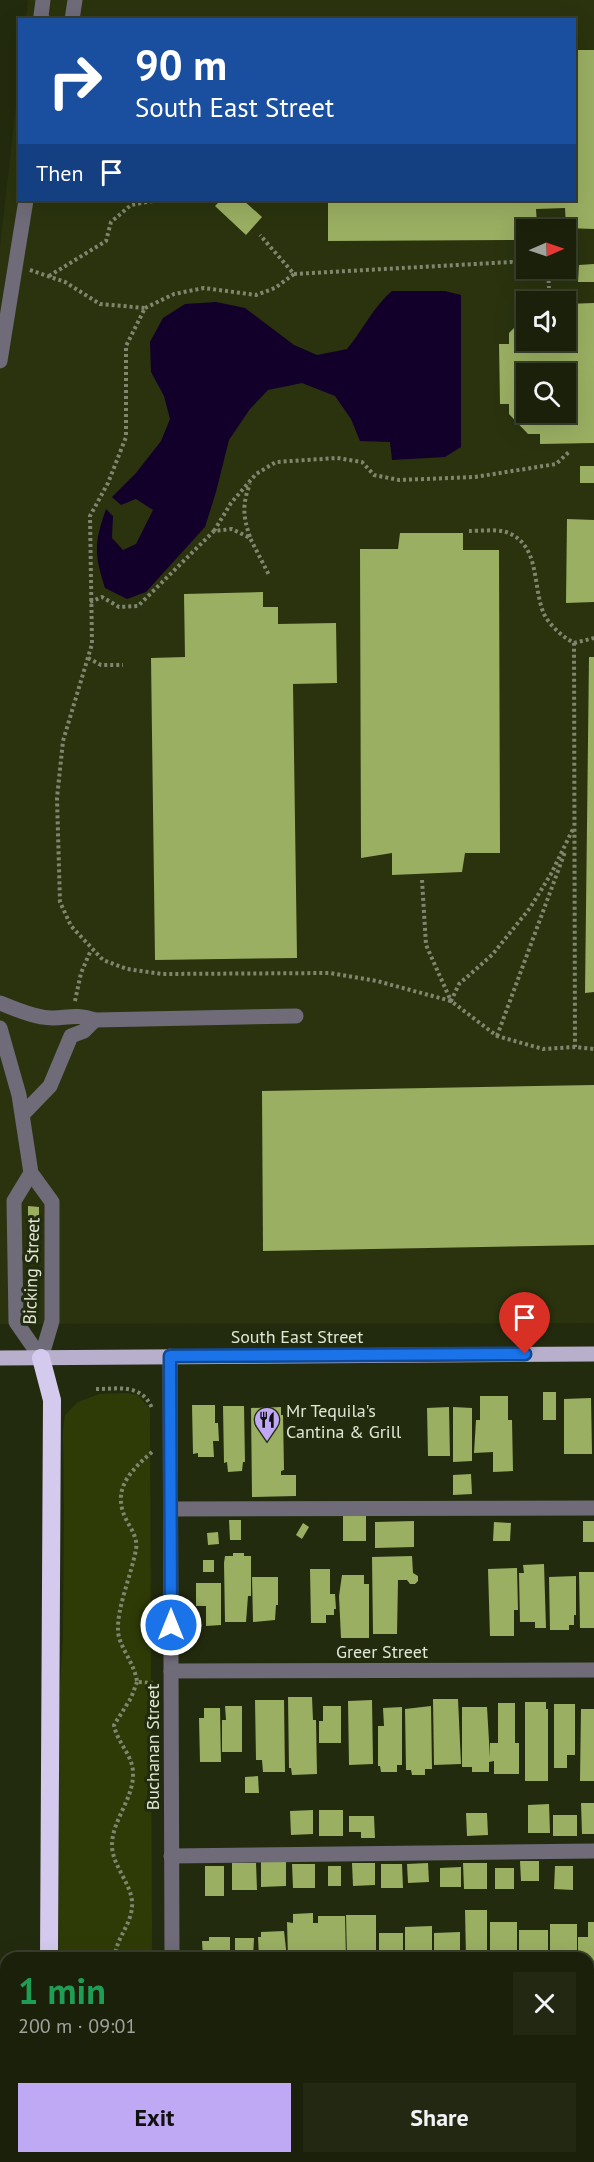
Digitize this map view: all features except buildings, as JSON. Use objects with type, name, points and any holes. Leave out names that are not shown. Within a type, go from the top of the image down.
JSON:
[{"type":"highway","points":[[41,1358],[52,1400],[50,1952]]},
{"type":"main road","name":"South East Street","points":[[0,1358],[594,1354]]},
{"type":"street","points":[[42,18],[43,0]]},
{"type":"street","points":[[72,18],[75,0]]},
{"type":"street","points":[[0,361],[26,201]]},
{"type":"street","points":[[0,1003],[43,1018],[72,1015],[82,1015],[95,1020],[296,1016]]},
{"type":"street","points":[[23,1114],[50,1086],[71,1036],[84,1031],[95,1020]]},
{"type":"street","points":[[0,1028],[23,1114],[31,1173]]},
{"type":"street","name":"Bicking Street","points":[[31,1173],[52,1202],[52,1321],[41,1358],[16,1322],[14,1201],[31,1173]]},
{"type":"street","name":"Buchanan Street","points":[[170,1356],[172,1952]]},
{"type":"street","points":[[171,1509],[594,1508]]},
{"type":"street","name":"Greer Street","points":[[171,1671],[594,1670]]},
{"type":"street","points":[[171,1856],[594,1851]]},
{"type":"path","points":[[48,276],[106,241],[111,222],[131,205],[153,201]]},
{"type":"path","points":[[260,235],[294,274]]},
{"type":"path","points":[[15,264],[65,282],[100,304],[145,308],[174,294],[204,288],[256,295],[275,288],[294,274],[516,263]]},
{"type":"path","points":[[549,279],[549,288]]},
{"type":"path","points":[[145,308],[126,346],[126,437],[108,483],[90,516],[92,644],[63,741],[57,798],[60,902],[71,927],[103,960],[128,969],[162,974],[330,973],[377,981],[451,1001],[496,1036],[543,1049],[575,1047],[594,1049]]},
{"type":"path","points":[[90,602],[102,597],[119,607],[138,606],[214,531],[231,503],[256,474],[276,462],[338,458],[362,462],[374,475],[399,480],[475,477],[556,464],[569,452]]},
{"type":"path","points":[[251,480],[244,500],[243,517],[250,538],[269,575]]},
{"type":"path","points":[[214,531],[232,529],[250,538]]},
{"type":"path","points":[[469,531],[506,532],[523,541],[531,556],[544,615],[562,637],[574,644],[594,638]]},
{"type":"path","points":[[574,644],[575,1047]]},
{"type":"path","points":[[88,658],[101,665],[123,665]]},
{"type":"path","points":[[451,1001],[459,984],[492,955],[530,908],[552,874],[574,826]]},
{"type":"path","points":[[496,1036],[574,826]]},
{"type":"path","points":[[422,880],[426,945],[451,1001]]},
{"type":"path","points":[[72,1015],[81,973],[91,950]]},
{"type":"path","points":[[96,1389],[128,1389],[141,1392],[152,1408],[152,1419]]},
{"type":"path","points":[[152,1441],[152,1464]]},
{"type":"path","points":[[115,1952],[130,1917],[132,1902],[112,1846],[133,1779],[133,1765],[116,1736],[114,1725],[137,1682],[136,1670],[117,1632],[137,1544],[120,1510],[121,1496],[126,1480],[134,1468],[152,1452]]},
{"type":"path","points":[[137,1682],[153,1683],[153,1672]]},
{"type":"shaded area","points":[[28,0],[594,0],[594,1323],[0,1324],[0,247],[18,88],[18,201],[576,201],[576,18],[26,18]]},
{"type":"shaded area","points":[[392,291],[445,291],[461,295],[461,447],[445,457],[392,460],[390,442],[360,441],[351,419],[335,396],[302,383],[268,390],[250,409],[229,440],[205,527],[146,592],[127,599],[105,588],[97,548],[99,531],[106,509],[113,516],[112,538],[123,550],[136,544],[153,510],[136,499],[121,505],[112,497],[136,473],[161,441],[170,419],[164,396],[151,372],[150,342],[163,318],[185,304],[216,302],[245,308],[294,345],[317,355],[347,349],[379,304]]},
{"type":"shaded area","points":[[99,1394],[138,1395],[150,1409],[152,1952],[59,1952],[59,1706],[63,1635],[63,1431],[65,1415],[78,1402]]},
{"type":"place","name":"Mr Tequila's Cantina & Grill","points":[[267,1443]]},
{"type":"route","points":[[171,1625],[170,1356],[525,1354]]}]
